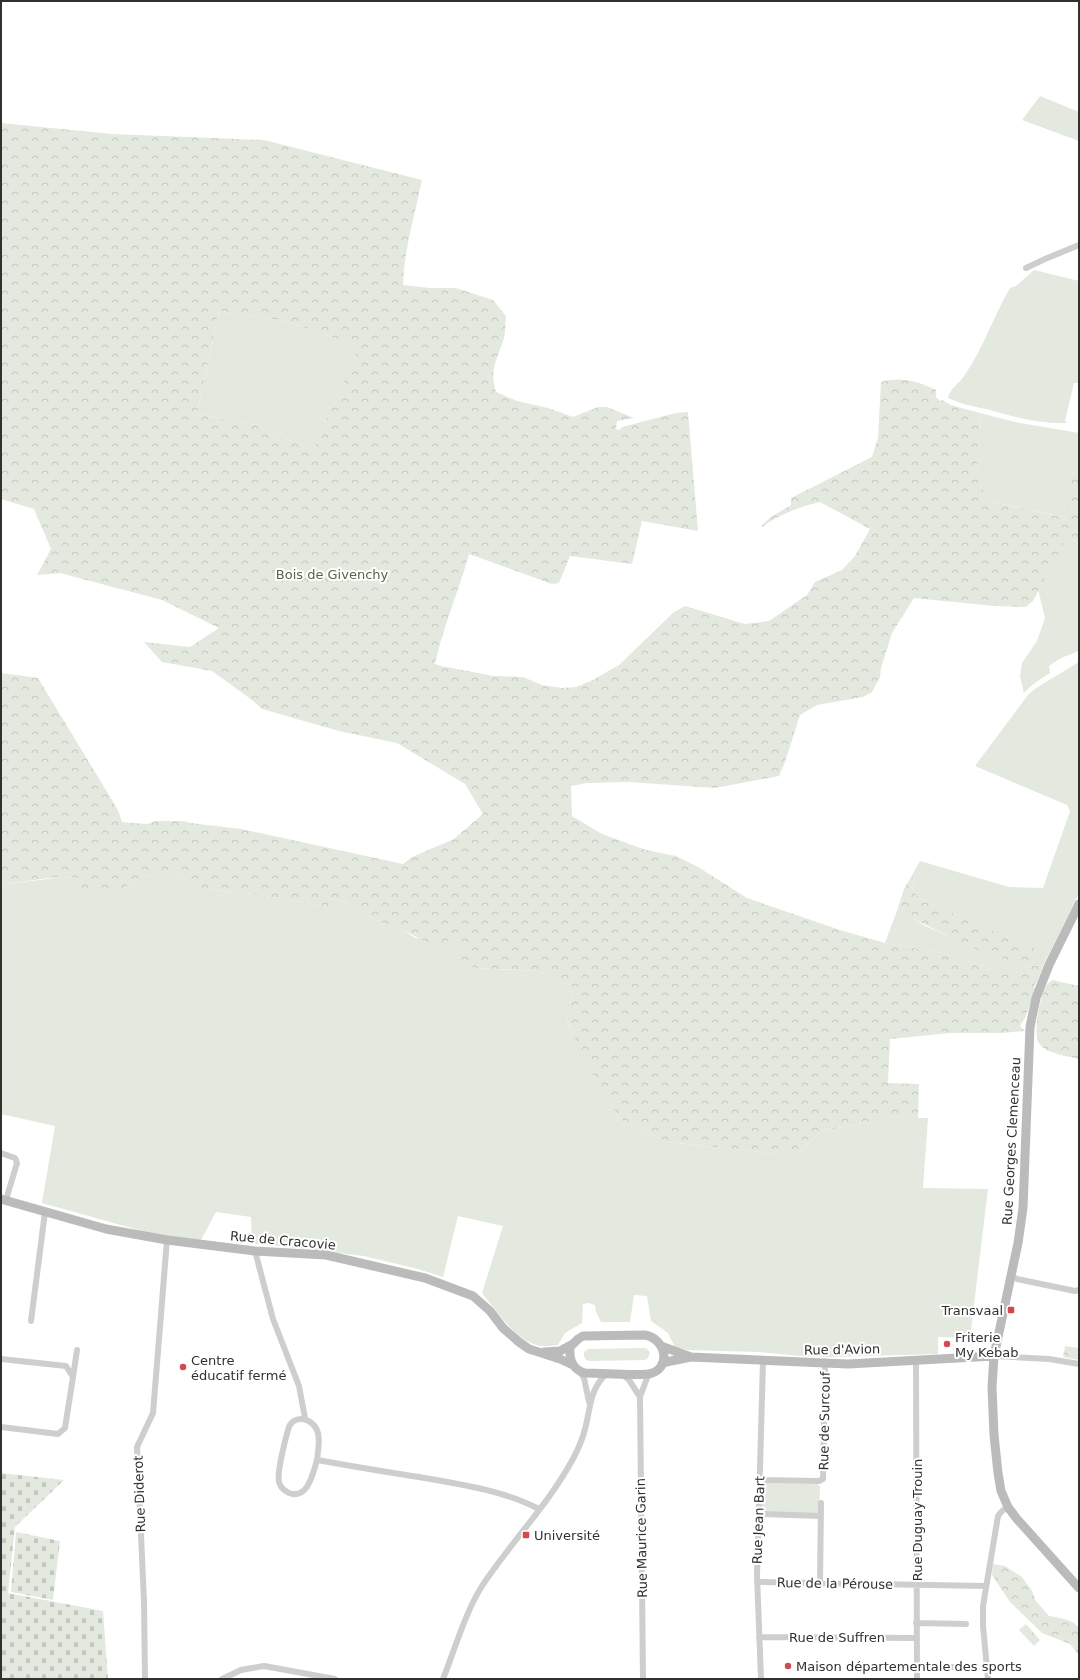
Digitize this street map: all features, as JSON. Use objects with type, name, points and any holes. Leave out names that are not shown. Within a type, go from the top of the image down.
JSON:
[{"type":"street","points":[[1026,268],[1079,245]]},
{"type":"street","name":"Rue Georges Clemenceau","points":[[1079,904],[1044,977],[1036,998],[1030,1027],[1023,1208],[1012,1276],[994,1356],[992,1377],[994,1435],[998,1474],[1001,1490],[1008,1507],[1079,1588]]},
{"type":"street","points":[[1,1153],[15,1158],[17,1163],[4,1199]]},
{"type":"street","name":"Rue de Cracovie","points":[[4,1199],[45,1212],[109,1229],[167,1240],[255,1251],[326,1255],[406,1273],[455,1288],[473,1296],[504,1328],[529,1349],[540,1352],[585,1373],[651,1373]]},
{"type":"street","points":[[31,1321],[45,1212]]},
{"type":"street","name":"Rue Diderot","points":[[145,1679],[144,1601],[137,1447],[153,1413],[167,1240]]},
{"type":"street","points":[[255,1251],[273,1318],[299,1386],[305,1418]]},
{"type":"street","points":[[1012,1276],[1017,1279],[1075,1291],[1079,1290]]},
{"type":"street","name":"Rue de Cracovie","points":[[540,1352],[560,1351],[573,1344],[583,1336],[645,1335],[654,1338],[661,1346]]},
{"type":"street","points":[[573,1344],[570,1347],[570,1355],[576,1368],[584,1378],[589,1405]]},
{"type":"street","points":[[651,1373],[662,1364],[664,1355],[661,1346]]},
{"type":"street","name":"Rue d'Avion","points":[[661,1346],[691,1357]]},
{"type":"street","points":[[1,1427],[58,1434],[65,1428],[77,1350]]},
{"type":"street","points":[[994,1356],[1049,1359],[1079,1364]]},
{"type":"street","name":"Rue d'Avion","points":[[662,1364],[691,1357],[825,1364],[916,1361],[994,1356]]},
{"type":"street","points":[[1,1359],[66,1366],[73,1377]]},
{"type":"street","name":"Rue Jean Bart","points":[[761,1679],[757,1582],[763,1361]]},
{"type":"street","name":"Rue Duguay Trouin","points":[[916,1361],[918,1584],[916,1623],[917,1679]]},
{"type":"street","name":"Rue de Surcouf","points":[[760,1480],[819,1481],[823,1479],[825,1364]]},
{"type":"street","name":"Rue Maurice Garin","points":[[643,1679],[640,1397],[647,1378],[651,1373]]},
{"type":"street","points":[[443,1679],[471,1608],[481,1588],[555,1488],[574,1456],[585,1430],[589,1405],[596,1385],[606,1374]]},
{"type":"street","points":[[622,1374],[629,1380],[640,1397]]},
{"type":"street","points":[[305,1418],[311,1421],[314,1425],[318,1434],[317,1460],[309,1485],[304,1491],[294,1494],[281,1486],[278,1476],[288,1428],[297,1420],[305,1418]]},
{"type":"street","points":[[317,1460],[461,1484],[511,1497],[539,1509]]},
{"type":"street","points":[[820,1584],[821,1503]]},
{"type":"street","points":[[988,1679],[983,1626],[983,1606],[998,1516],[1008,1507]]},
{"type":"street","points":[[759,1514],[821,1516]]},
{"type":"street","name":"Rue de la Pérouse","points":[[757,1582],[986,1586]]},
{"type":"street","points":[[916,1623],[966,1624]]},
{"type":"street","name":"Rue de Suffren","points":[[759,1637],[916,1638]]},
{"type":"street","points":[[222,1679],[241,1670],[264,1666],[334,1679]]},
{"type":"street","points":[[917,1666],[956,1667]]},
{"type":"green space","points":[[1040,96],[1079,112],[1079,141],[1022,120]]},
{"type":"green space","name":"Bois de Givenchy","points":[[1,123],[112,134],[264,140],[422,180],[405,258],[403,285],[430,288],[456,288],[493,300],[506,316],[505,335],[495,365],[493,377],[496,392],[517,401],[548,408],[573,417],[598,407],[607,407],[634,418],[617,421],[616,429],[619,430],[622,427],[676,413],[688,412],[698,531],[642,521],[632,564],[570,556],[559,583],[552,584],[469,554],[438,650],[435,664],[441,666],[494,676],[523,677],[542,685],[562,688],[576,687],[593,680],[619,665],[674,612],[685,606],[745,624],[769,621],[807,595],[815,582],[842,570],[855,556],[870,529],[820,502],[805,506],[776,518],[762,527],[762,525],[771,517],[791,505],[791,498],[872,457],[878,438],[881,382],[888,380],[909,381],[936,390],[936,397],[940,401],[942,400],[951,405],[980,413],[977,478],[982,488],[993,502],[1067,518],[1070,484],[1074,470],[1079,470],[1079,544],[1067,537],[1033,601],[1026,607],[995,606],[914,598],[892,633],[881,668],[880,677],[872,692],[863,697],[817,705],[800,715],[779,776],[715,788],[629,782],[587,783],[571,786],[572,816],[602,834],[646,850],[676,856],[698,867],[747,898],[840,930],[885,943],[943,953],[991,969],[1014,969],[1039,965],[1043,966],[1034,986],[1035,989],[1026,1016],[1020,1026],[1025,1031],[1002,1033],[950,1033],[890,1039],[888,1083],[919,1084],[918,1118],[885,1118],[877,1122],[863,1123],[822,1131],[800,1151],[790,1155],[667,1142],[620,1120],[609,1100],[603,1097],[567,1021],[572,994],[570,985],[558,981],[539,971],[474,968],[455,957],[459,949],[449,940],[432,945],[405,931],[391,927],[357,911],[346,902],[330,898],[329,907],[254,894],[204,889],[195,885],[176,872],[168,871],[162,874],[140,877],[123,889],[106,894],[82,888],[82,878],[48,878],[1,885],[1,673],[38,678],[118,810],[122,822],[147,824],[156,821],[182,821],[241,829],[403,864],[412,857],[454,839],[483,814],[465,784],[397,743],[339,731],[262,709],[212,671],[162,662],[144,642],[190,647],[219,628],[162,600],[60,573],[37,575],[51,549],[34,509],[1,499]],"holes":[[[219,311],[286,321],[359,347],[313,451],[256,425],[197,414]]]},
{"type":"green space","points":[[1034,270],[1079,281],[1079,383],[1074,383],[1065,421],[1067,423],[1028,420],[958,402],[948,398],[951,391],[971,366],[1010,288],[1016,286]]},
{"type":"green space","points":[[219,311],[286,321],[360,347],[313,451],[256,425],[197,414]]},
{"type":"green space","points":[[980,413],[1015,422],[1079,433],[1079,470],[1074,470],[1070,484],[1068,518],[993,502],[982,488],[977,478]]},
{"type":"green space","points":[[1067,537],[1079,544],[1079,651],[1061,658],[1049,666],[1050,673],[1032,685],[1024,693],[1020,677],[1022,663],[1037,641],[1045,618],[1038,589]]},
{"type":"green space","points":[[1079,662],[1079,893],[1043,966],[1039,965],[1014,969],[991,969],[943,953],[885,943],[898,908],[923,925],[991,955],[1034,949],[923,900],[914,892],[913,887],[915,880],[911,877],[920,861],[1009,887],[1043,888],[1070,811],[1067,805],[975,766],[1028,695],[1036,688]]},
{"type":"green space","points":[[168,870],[176,872],[195,885],[204,889],[254,894],[329,907],[329,898],[346,902],[357,911],[391,927],[405,931],[415,938],[449,940],[459,949],[474,968],[539,971],[558,981],[570,985],[572,994],[567,1022],[620,1120],[667,1142],[790,1155],[800,1151],[822,1131],[863,1123],[877,1122],[885,1118],[928,1118],[923,1188],[988,1189],[970,1338],[938,1337],[938,1354],[831,1357],[759,1352],[687,1350],[675,1347],[668,1333],[651,1321],[647,1296],[634,1295],[630,1322],[601,1322],[596,1312],[595,1305],[588,1303],[583,1304],[582,1323],[565,1333],[558,1345],[539,1346],[528,1341],[513,1330],[482,1293],[503,1226],[458,1216],[443,1277],[418,1269],[364,1256],[252,1243],[251,1217],[216,1212],[201,1240],[160,1236],[42,1203],[55,1126],[1,1114],[1,885],[62,877],[82,878],[123,889],[140,877],[162,874]]},
{"type":"green space","points":[[911,877],[915,880],[913,887],[914,892],[923,900],[1035,949],[1031,961],[1009,960],[987,954],[915,919],[898,908],[904,889]]},
{"type":"green space","points":[[1052,980],[1079,986],[1079,1059],[1049,1051],[1041,1046],[1038,1041],[1037,1026],[1039,1007],[1046,986]]},
{"type":"green space","points":[[1065,1346],[1079,1348],[1079,1360],[1063,1357]]},
{"type":"green space","points":[[644,1348],[650,1353],[648,1358],[645,1360],[590,1361],[586,1360],[584,1356],[584,1352],[588,1349]]},
{"type":"green space","points":[[1,1473],[64,1480],[15,1527],[8,1593],[103,1611],[108,1679],[1,1679]]},
{"type":"green space","points":[[765,1483],[817,1484],[820,1486],[819,1511],[816,1514],[765,1513],[762,1509],[762,1486]]},
{"type":"green space","points":[[16,1532],[60,1541],[53,1600],[11,1592]]},
{"type":"green space","points":[[993,1564],[1005,1566],[1022,1577],[1032,1591],[1036,1601],[1049,1616],[1070,1621],[1077,1626],[1079,1629],[1079,1655],[1070,1644],[1042,1633],[1010,1602],[992,1575]]},
{"type":"green space","points":[[1026,1624],[1040,1640],[1034,1646],[1019,1630]]},
{"type":"place","name":"Transvaal","points":[[1011,1310]]},
{"type":"place","name":"Friterie My Kebab","points":[[947,1344]]},
{"type":"place","name":"Centre éducatif fermé","points":[[183,1367]]},
{"type":"place","name":"Université","points":[[526,1535]]},
{"type":"place","name":"Maison départementale des sports","points":[[788,1666]]}]
